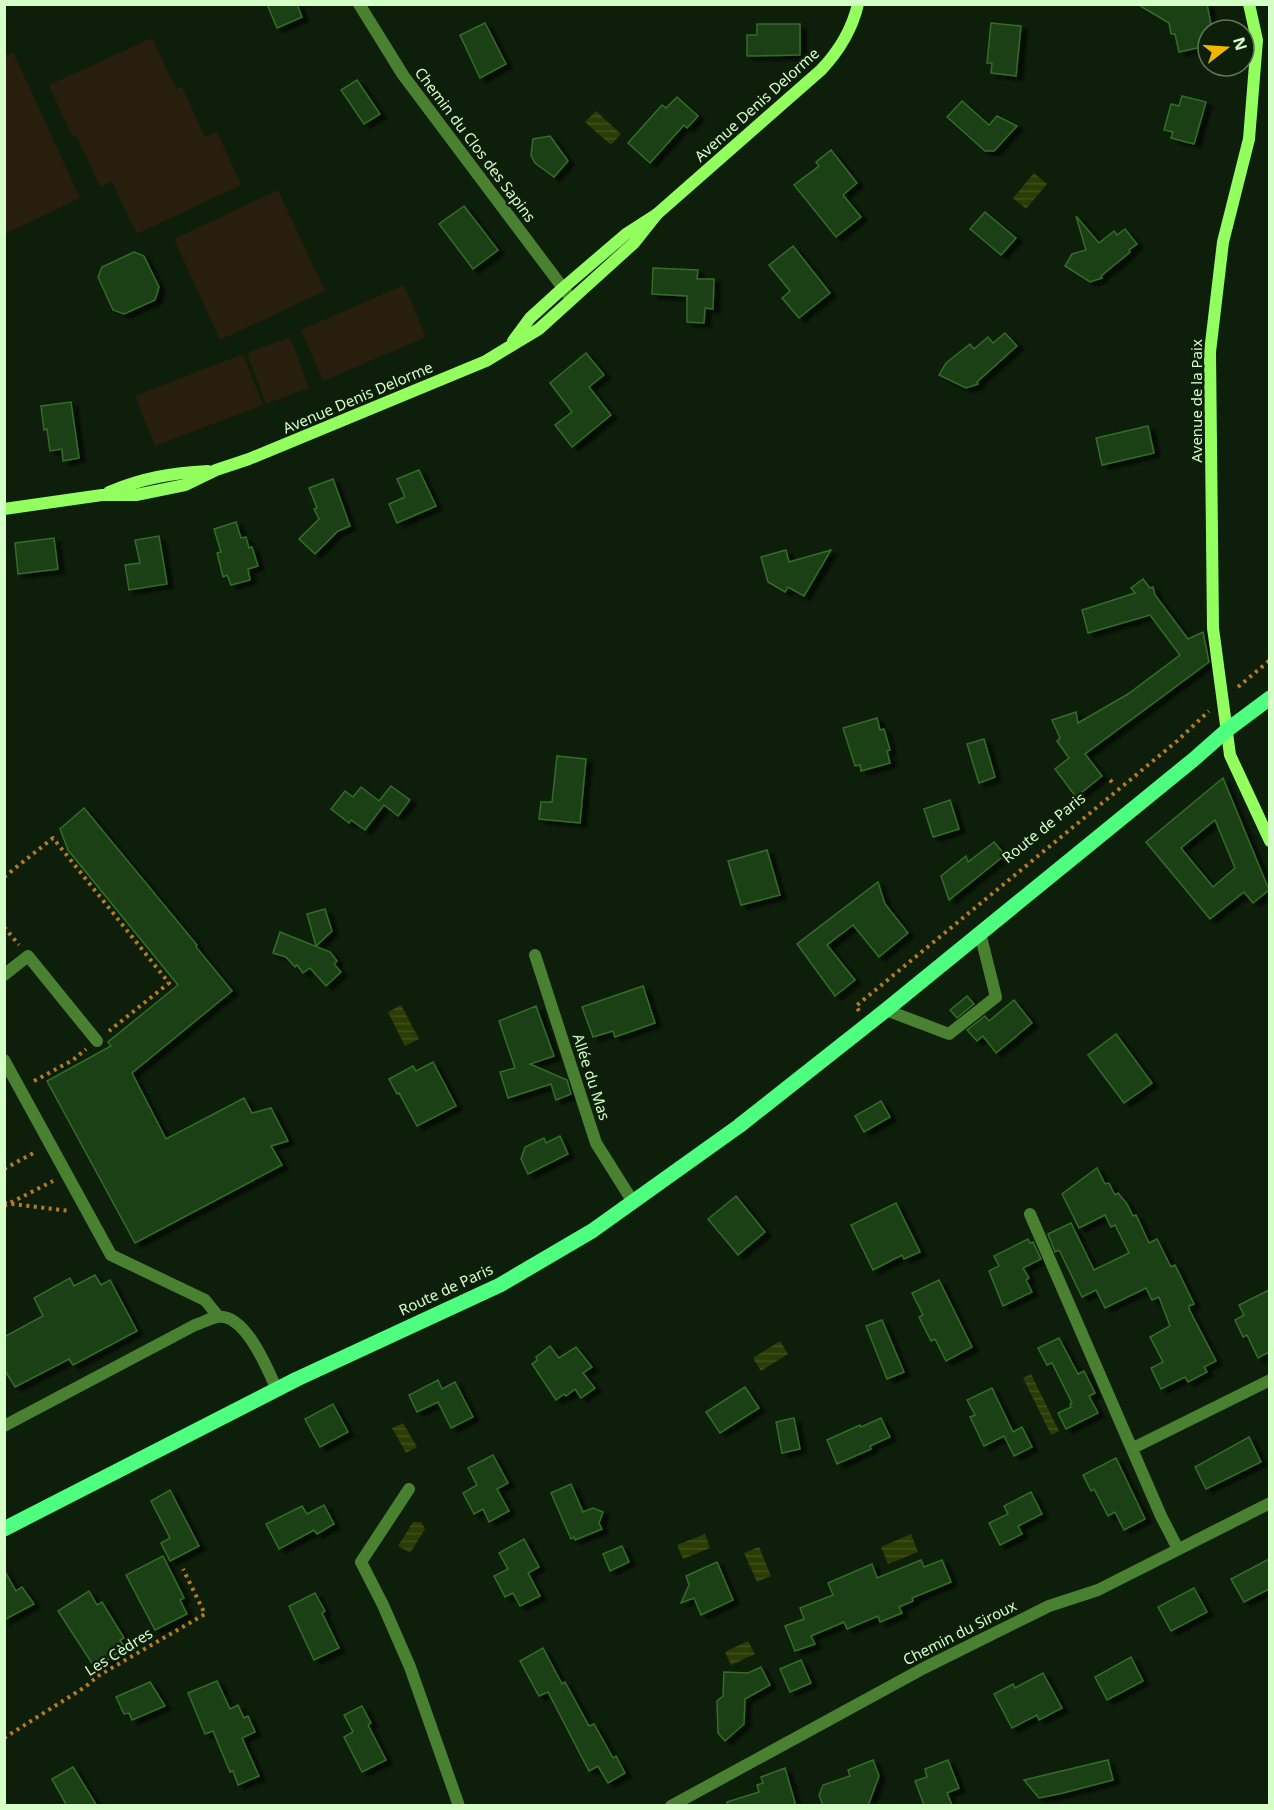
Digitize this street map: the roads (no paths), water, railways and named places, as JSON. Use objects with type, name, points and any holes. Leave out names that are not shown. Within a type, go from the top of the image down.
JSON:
[{"type":"main road","name":"Route de Paris","points":[[4,1529],[277,1390],[500,1285],[592,1231],[739,1126],[886,1010],[1269,698]]},
{"type":"street","name":"Chemin du Clos des Sapins","points":[[358,4],[403,75],[572,300]]},
{"type":"street","name":"Avenue Denis Delorme","points":[[509,347],[530,318],[563,288],[626,234],[657,214],[831,60],[848,34],[858,4]]},
{"type":"street","name":"Avenue de la Paix","points":[[1249,4],[1257,40],[1249,139],[1223,242],[1210,352],[1213,628],[1230,755],[1269,841]]},
{"type":"street","name":"Avenue Denis Delorme","points":[[4,509],[102,495],[135,481],[177,472],[215,470],[249,459],[475,366],[539,329],[634,243],[657,214]]},
{"type":"street","points":[[886,1010],[949,1034],[996,997],[980,933]]},
{"type":"street","name":"Allée du Mas","points":[[536,955],[596,1143],[633,1202]]},
{"type":"street","points":[[4,975],[28,956],[97,1041]]},
{"type":"street","points":[[4,1060],[111,1255],[205,1300],[218,1316],[231,1320],[244,1331],[261,1354],[277,1390]]},
{"type":"street","points":[[1030,1214],[1161,1516],[1178,1549]]},
{"type":"street","points":[[4,1425],[195,1325],[218,1316]]},
{"type":"street","points":[[1133,1448],[1269,1380]]},
{"type":"street","points":[[409,1489],[361,1562],[410,1667],[459,1806]]},
{"type":"street","name":"Chemin du Siroux","points":[[671,1806],[924,1668],[1049,1606],[1098,1590],[1269,1503]]}]
